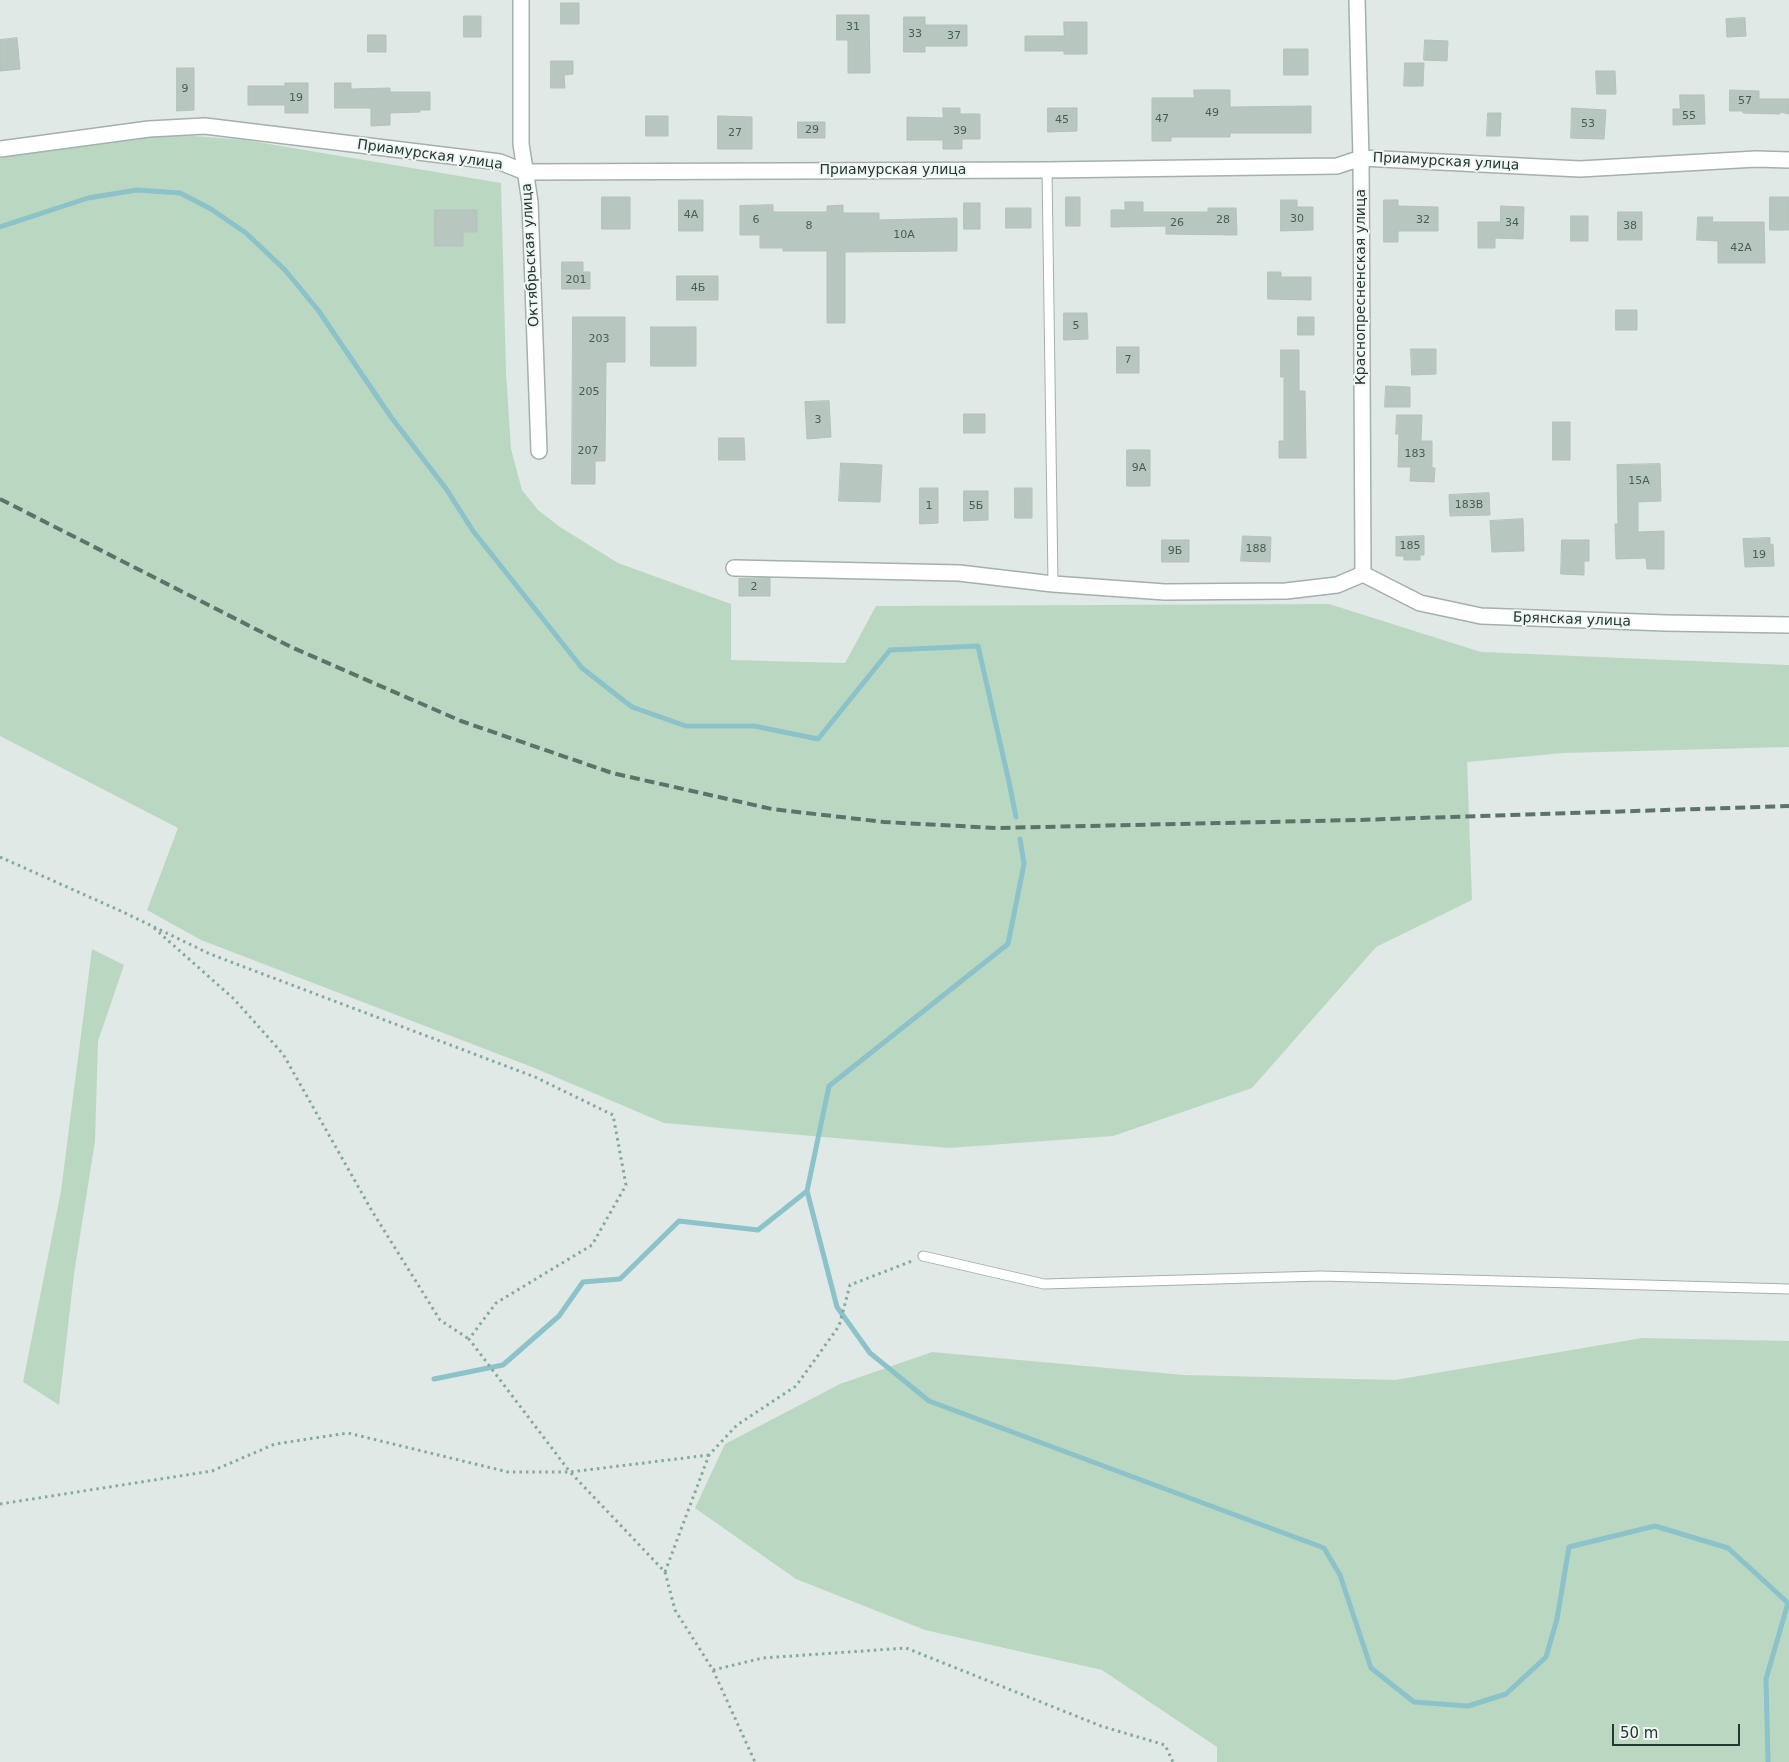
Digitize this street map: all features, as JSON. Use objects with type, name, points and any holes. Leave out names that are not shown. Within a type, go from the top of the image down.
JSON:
[{"type":"street","name":"Октябрьская улица","points":[[521,0],[521,144],[530,202],[539,451]]},
{"type":"street","name":"Краснопресненская улица","points":[[1357,0],[1363,574]]},
{"type":"street","name":"Приамурская улица","points":[[0,149],[149,129],[205,126],[500,162],[525,172],[1047,170],[1337,166],[1360,158],[1580,169],[1756,159],[1789,160]]},
{"type":"street","points":[[734,568],[959,572],[1053,584],[1165,592],[1286,591],[1337,586],[1363,574]]},
{"type":"street","name":"Брянская улица","points":[[1363,574],[1420,603],[1481,616],[1656,623],[1789,625]]},
{"type":"lane","points":[[1047,170],[1053,584]]},
{"type":"lane","points":[[923,1256],[1044,1284],[1321,1276],[1789,1289]]},
{"type":"path","points":[[0,857],[151,925],[210,954],[536,1077],[613,1116],[626,1185],[592,1245],[496,1302],[469,1339]]},
{"type":"path","points":[[151,925],[234,999],[283,1054],[372,1211],[440,1320],[469,1339],[570,1472],[666,1572],[675,1610],[713,1670],[755,1762]]},
{"type":"path","points":[[666,1572],[708,1454],[737,1425],[796,1386],[839,1326],[850,1285],[923,1256]]},
{"type":"path","points":[[0,1504],[212,1470],[275,1444],[348,1433],[508,1472],[570,1472],[708,1454]]},
{"type":"path","points":[[713,1670],[763,1658],[906,1648],[1100,1726],[1165,1745],[1173,1762]]},
{"type":"green space","points":[[143,132],[245,140],[501,183],[506,372],[511,449],[522,490],[538,510],[560,527],[618,563],[731,604],[731,660],[845,663],[876,606],[1329,604],[1481,652],[1789,665],[1789,747],[1563,753],[1467,762],[1472,900],[1376,947],[1252,1088],[1113,1136],[949,1148],[664,1123],[532,1067],[201,940],[147,910],[178,828],[0,736],[0,157]]},
{"type":"green space","points":[[92,949],[124,965],[98,1041],[95,1141],[74,1274],[59,1405],[23,1382],[61,1191]]},
{"type":"green space","points":[[1642,1338],[1789,1341],[1789,1762],[1217,1762],[1217,1747],[1102,1670],[925,1630],[796,1579],[695,1508],[725,1444],[840,1384],[932,1352],[1184,1375],[1395,1380]]},
{"type":"building","points":[[561,3],[579,3],[579,24],[561,24]]},
{"type":"building","points":[[837,15],[869,15],[870,73],[848,73],[848,40],[837,40]]},
{"type":"building","points":[[464,16],[481,16],[481,37],[464,37]]},
{"type":"building","points":[[904,17],[925,17],[925,25],[967,25],[967,46],[925,46],[925,52],[904,52]]},
{"type":"building","points":[[1745,18],[1746,36],[1727,37],[1726,19]]},
{"type":"building","points":[[1064,22],[1087,22],[1087,54],[1064,54],[1064,51],[1025,51],[1025,36],[1064,36]]},
{"type":"building","points":[[368,35],[386,35],[386,52],[368,52]]},
{"type":"building","points":[[17,38],[20,69],[0,71],[0,40]]},
{"type":"building","points":[[1425,40],[1448,41],[1447,61],[1424,60]]},
{"type":"building","points":[[1284,49],[1308,49],[1308,75],[1284,75]]},
{"type":"building","points":[[551,61],[573,61],[573,74],[564,75],[565,88],[551,88]]},
{"type":"building","points":[[1405,63],[1424,63],[1423,86],[1404,86]]},
{"type":"building","points":[[177,68],[194,68],[194,110],[177,111]]},
{"type":"building","points":[[1596,71],[1615,71],[1616,94],[1597,94]]},
{"type":"building","points":[[285,83],[308,83],[308,113],[285,113],[285,105],[248,105],[248,86],[285,86]]},
{"type":"building","points":[[335,83],[351,83],[351,89],[390,88],[390,92],[430,92],[430,110],[390,113],[390,125],[371,126],[371,108],[335,108]]},
{"type":"building","points":[[1194,90],[1230,90],[1230,107],[1311,106],[1311,133],[1230,133],[1230,137],[1171,137],[1171,141],[1152,141],[1152,98],[1194,98]]},
{"type":"building","points":[[1730,90],[1759,91],[1759,99],[1789,99],[1789,114],[1780,112],[1780,114],[1730,111]]},
{"type":"building","points":[[1680,95],[1704,95],[1705,124],[1673,125],[1673,109],[1680,109]]},
{"type":"building","points":[[943,108],[960,108],[960,114],[980,114],[980,139],[962,139],[962,149],[943,149],[943,140],[907,140],[907,117],[943,118]]},
{"type":"building","points":[[1048,108],[1077,108],[1077,131],[1048,132]]},
{"type":"building","points":[[1572,108],[1606,110],[1604,139],[1571,138]]},
{"type":"building","points":[[1488,113],[1501,113],[1500,136],[1487,136]]},
{"type":"building","points":[[646,116],[668,116],[668,136],[646,136]]},
{"type":"building","points":[[718,116],[752,117],[752,149],[718,149]]},
{"type":"building","points":[[798,122],[825,122],[825,138],[798,138]]},
{"type":"building","points":[[602,197],[630,197],[630,229],[602,229]]},
{"type":"building","points":[[1066,197],[1080,197],[1080,226],[1066,226]]},
{"type":"building","points":[[1770,197],[1789,197],[1789,230],[1770,230]]},
{"type":"building","points":[[679,200],[703,200],[703,231],[679,231]]},
{"type":"building","points":[[1281,200],[1297,200],[1297,207],[1313,207],[1313,230],[1281,231]]},
{"type":"building","points":[[1384,200],[1398,200],[1398,206],[1438,207],[1438,231],[1398,231],[1398,242],[1384,242]]},
{"type":"building","points":[[1125,202],[1143,202],[1143,212],[1208,212],[1208,208],[1236,208],[1237,235],[1166,234],[1166,226],[1111,227],[1111,210],[1125,210]]},
{"type":"building","points":[[964,203],[980,203],[980,229],[964,229]]},
{"type":"building","points":[[773,205],[773,212],[827,212],[827,206],[843,205],[843,213],[879,213],[879,220],[957,218],[957,251],[845,252],[845,323],[827,323],[827,251],[783,251],[783,248],[760,248],[760,235],[740,235],[740,206]]},
{"type":"building","points":[[1501,206],[1524,207],[1523,239],[1495,238],[1495,248],[1478,248],[1478,222],[1500,222]]},
{"type":"building","points":[[1006,208],[1031,208],[1031,228],[1006,228]]},
{"type":"building","points":[[435,210],[477,210],[477,232],[463,232],[463,246],[435,246]]},
{"type":"building","points":[[1618,212],[1642,212],[1642,240],[1618,240]]},
{"type":"building","points":[[1571,216],[1588,216],[1588,241],[1571,241]]},
{"type":"building","points":[[1698,217],[1713,217],[1712,222],[1764,222],[1765,263],[1718,263],[1718,241],[1697,240]]},
{"type":"building","points":[[562,262],[583,262],[583,272],[590,272],[590,289],[562,289]]},
{"type":"building","points":[[1268,272],[1281,272],[1281,277],[1311,277],[1311,300],[1268,299]]},
{"type":"building","points":[[677,276],[718,276],[718,300],[677,300]]},
{"type":"building","points":[[1616,310],[1637,310],[1637,330],[1616,330]]},
{"type":"building","points":[[1064,313],[1087,313],[1088,339],[1064,340]]},
{"type":"building","points":[[573,317],[625,317],[625,362],[606,362],[605,461],[595,461],[595,484],[572,484]]},
{"type":"building","points":[[1298,317],[1314,317],[1314,335],[1298,335]]},
{"type":"building","points":[[651,327],[696,327],[696,366],[651,366]]},
{"type":"building","points":[[1117,347],[1139,347],[1139,373],[1117,373]]},
{"type":"building","points":[[1411,349],[1436,349],[1436,374],[1412,375]]},
{"type":"building","points":[[1281,350],[1299,350],[1299,391],[1305,391],[1306,458],[1279,458],[1279,441],[1284,441],[1284,377],[1281,377]]},
{"type":"building","points":[[1386,386],[1410,387],[1410,407],[1385,407]]},
{"type":"building","points":[[829,401],[831,437],[807,439],[805,402]]},
{"type":"building","points":[[964,414],[985,414],[985,433],[964,433]]},
{"type":"building","points":[[1397,415],[1422,415],[1421,441],[1432,441],[1432,468],[1435,468],[1434,482],[1410,481],[1411,467],[1398,467],[1399,434],[1396,434]]},
{"type":"building","points":[[1553,422],[1570,422],[1570,460],[1553,460]]},
{"type":"building","points":[[719,438],[744,438],[745,460],[719,460]]},
{"type":"building","points":[[1127,450],[1150,450],[1150,486],[1127,486]]},
{"type":"building","points":[[841,463],[882,465],[880,502],[839,501]]},
{"type":"building","points":[[1660,464],[1661,501],[1638,502],[1638,532],[1664,531],[1664,569],[1647,569],[1646,558],[1616,559],[1615,524],[1618,524],[1617,465]]},
{"type":"building","points":[[920,488],[938,488],[938,523],[920,524]]},
{"type":"building","points":[[1015,488],[1032,488],[1032,518],[1015,518]]},
{"type":"building","points":[[964,491],[988,491],[988,520],[964,521]]},
{"type":"building","points":[[1489,493],[1490,515],[1450,516],[1449,495]]},
{"type":"building","points":[[1523,519],[1524,551],[1492,552],[1490,521]]},
{"type":"building","points":[[1243,536],[1271,537],[1270,562],[1241,561]]},
{"type":"building","points":[[1424,536],[1424,555],[1420,555],[1420,560],[1404,560],[1404,556],[1396,556],[1396,537]]},
{"type":"building","points":[[1770,538],[1770,545],[1773,544],[1774,566],[1745,567],[1743,539]]},
{"type":"building","points":[[1162,540],[1189,540],[1189,562],[1162,562]]},
{"type":"building","points":[[1562,540],[1589,540],[1589,561],[1584,561],[1584,575],[1561,574]]},
{"type":"building","points":[[770,578],[770,596],[739,596],[739,579]]},
{"type":"waterway","points":[[0,227],[88,198],[137,190],[180,193],[211,209],[246,233],[285,270],[318,310],[391,417],[447,490],[473,531],[582,668],[632,707],[686,726],[754,726],[818,739],[890,650],[978,646],[1016,817]]},
{"type":"waterway","points":[[1020,839],[1024,864],[1008,944],[829,1086],[807,1191],[837,1307],[870,1353],[929,1401],[1324,1548],[1340,1575],[1371,1668],[1414,1702],[1468,1706],[1506,1694],[1546,1657],[1557,1619],[1569,1547],[1655,1526],[1728,1548],[1788,1603],[1766,1679],[1768,1762]]},
{"type":"waterway","points":[[434,1379],[503,1365],[559,1316],[583,1282],[620,1279],[679,1221],[758,1230],[807,1191]]},
{"type":"railway","points":[[0,499],[291,647],[461,721],[612,773],[772,809],[884,822],[996,828],[1357,820],[1789,806]]}]
